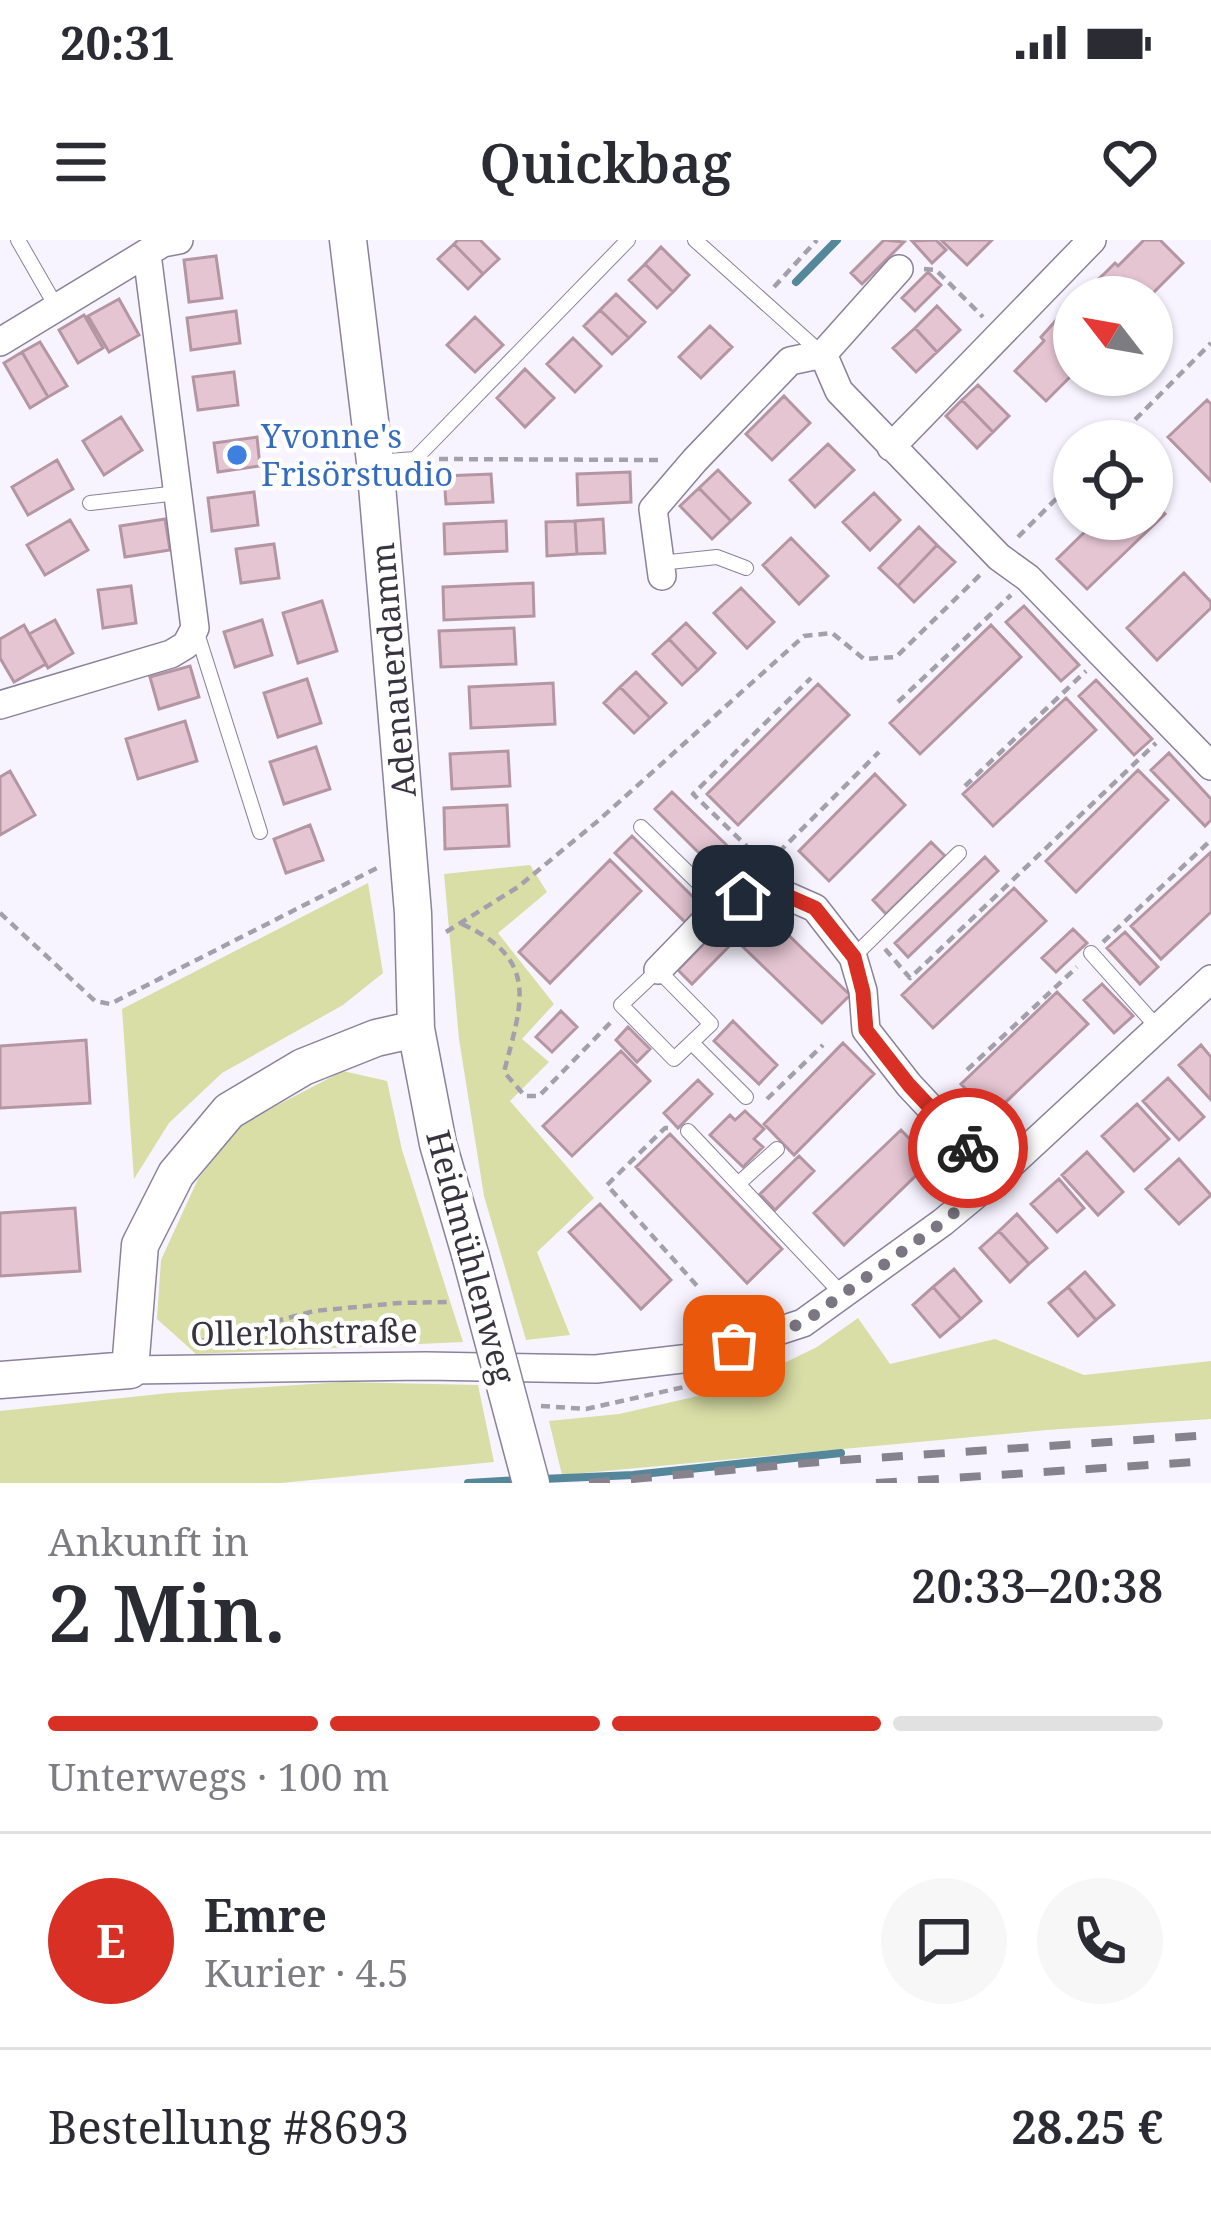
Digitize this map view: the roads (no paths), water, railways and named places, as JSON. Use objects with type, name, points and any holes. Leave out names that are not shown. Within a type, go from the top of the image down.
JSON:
[{"type":"street","points":[[0,341],[163,243],[177,240]]},
{"type":"street","name":"Adenauerdamm","points":[[348,240],[375,462],[409,852],[416,1029]]},
{"type":"street","points":[[891,447],[1092,240]]},
{"type":"street","points":[[0,705],[171,654],[186,645],[195,628],[147,254]]},
{"type":"street","points":[[661,569],[652,509],[790,361],[823,354],[899,269]]},
{"type":"street","points":[[823,354],[838,391],[1211,766]]},
{"type":"street","points":[[658,970],[721,905],[765,886],[815,908],[854,957],[866,1030],[909,1085],[996,1178]]},
{"type":"street","name":"Ollerlohstraße","points":[[130,1370],[596,1369],[699,1357],[803,1323],[996,1178],[1211,979]]},
{"type":"street","points":[[0,1380],[130,1370],[140,1246],[176,1174],[229,1111],[303,1067],[376,1038],[416,1029]]},
{"type":"street","name":"Heidmühlenweg","points":[[416,1029],[437,1144],[531,1483]]},
{"type":"lane","points":[[18,240],[57,308]]},
{"type":"lane","points":[[375,462],[415,459],[628,240]]},
{"type":"lane","points":[[695,240],[823,354]]},
{"type":"lane","points":[[90,503],[178,493]]},
{"type":"lane","points":[[661,569],[717,557],[746,568]]},
{"type":"lane","points":[[195,628],[260,832]]},
{"type":"lane","points":[[641,827],[721,905]]},
{"type":"lane","points":[[854,957],[959,854]]},
{"type":"lane","points":[[1091,953],[1159,1028]]},
{"type":"lane","points":[[658,970],[711,1024],[674,1059],[622,1006],[658,970]]},
{"type":"lane","points":[[692,1042],[746,1097]]},
{"type":"lane","points":[[688,1130],[842,1294]]},
{"type":"lane","points":[[740,1184],[778,1149]]},
{"type":"waterway","points":[[796,282],[837,240]]},
{"type":"waterway","points":[[542,1479],[633,1475],[841,1453]]},
{"type":"waterway","points":[[468,1483],[521,1480]]},
{"type":"railway","points":[[589,1483],[1211,1435]]},
{"type":"railway","points":[[876,1483],[1211,1461]]},
{"type":"place","name":"Yvonne's Frisörstudio","points":[[237,455]]}]
